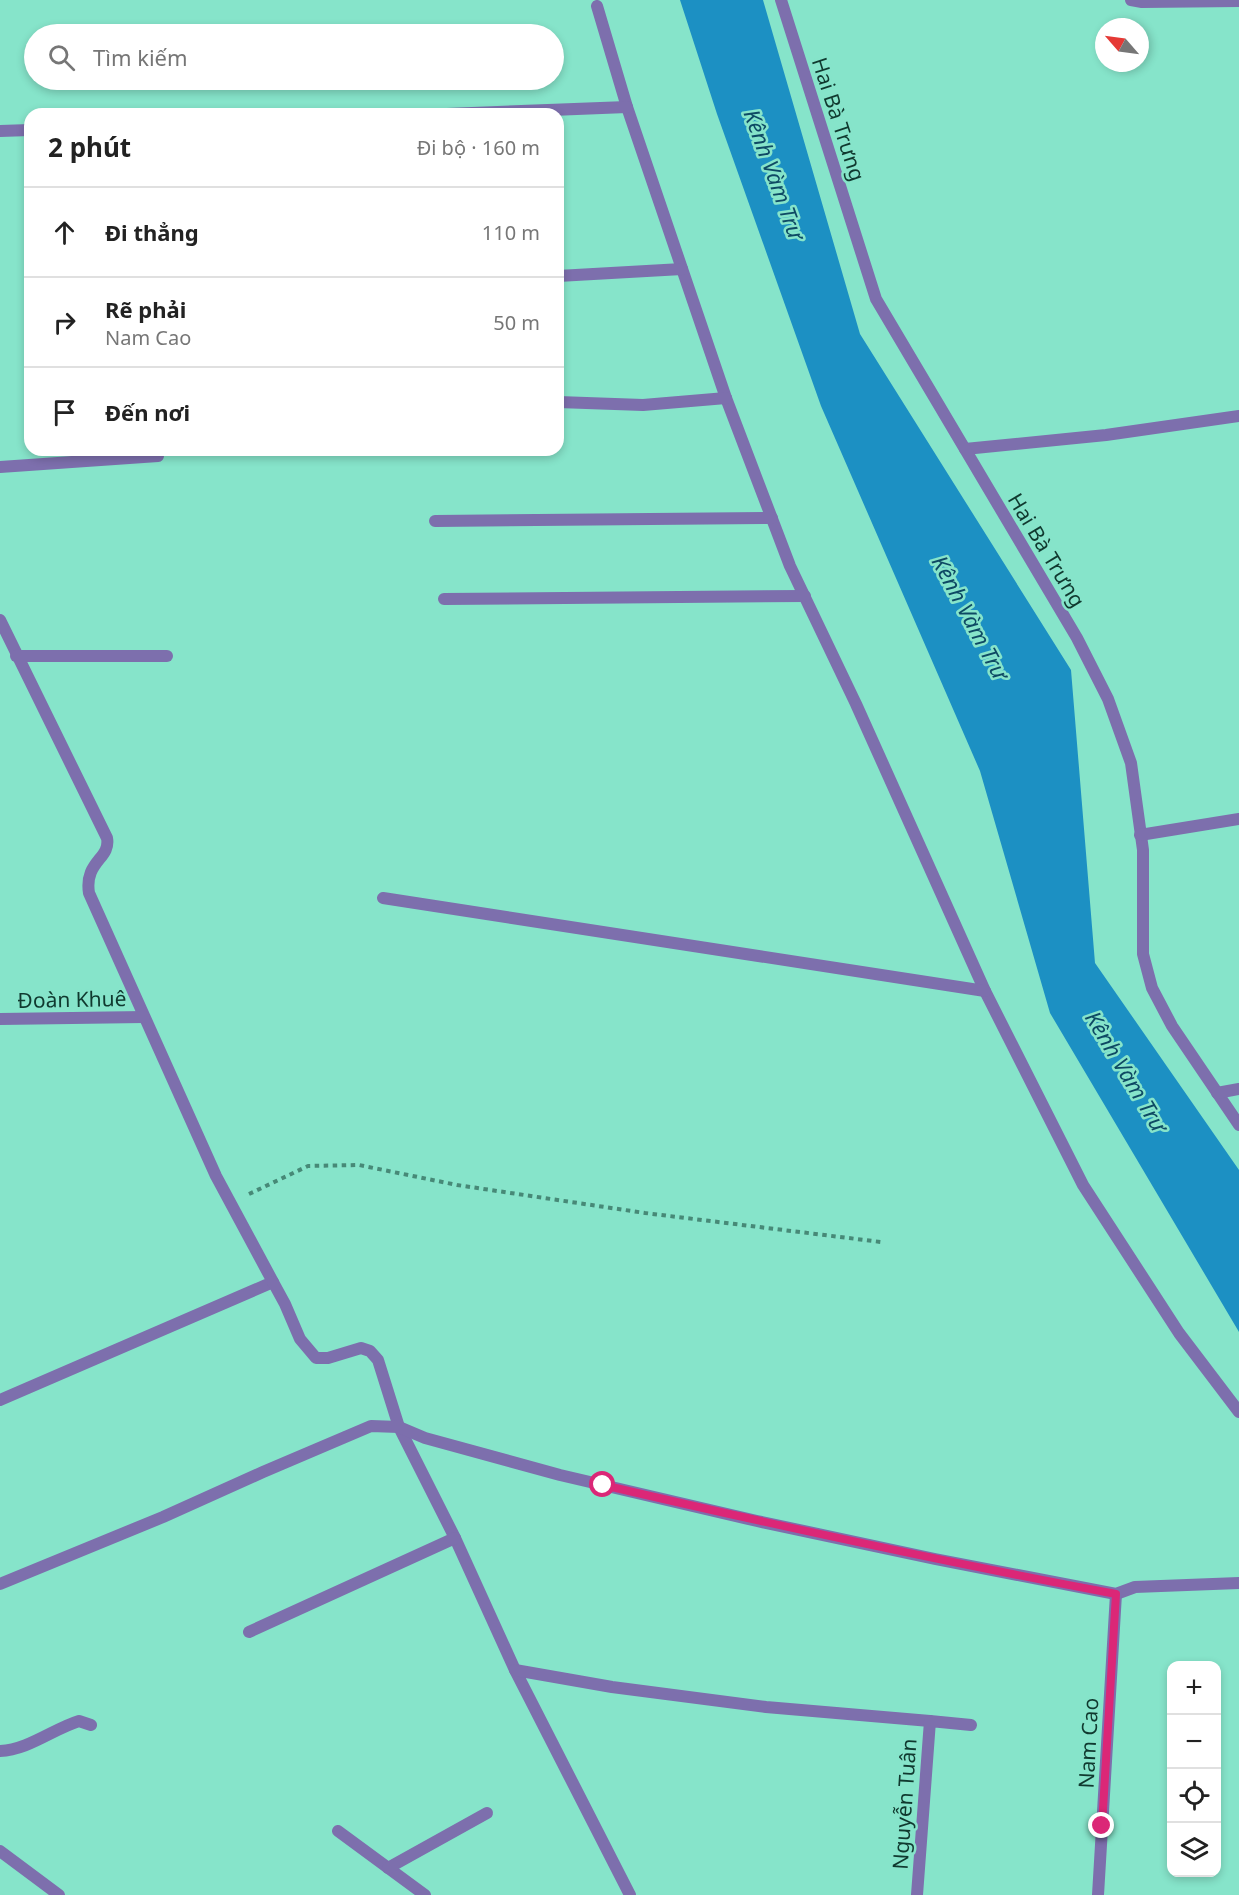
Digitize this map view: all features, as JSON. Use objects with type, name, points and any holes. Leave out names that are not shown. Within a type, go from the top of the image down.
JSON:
[{"type":"street","name":"Hai Bà Trưng","points":[[781,0],[876,300],[1077,638],[1108,699],[1131,763],[1143,850],[1143,954],[1152,988],[1172,1026],[1239,1125]]},
{"type":"street","points":[[1131,0],[1143,2],[1239,1]]},
{"type":"street","points":[[597,6],[627,107],[726,398],[790,566],[856,704],[985,991],[1083,1185],[1179,1333],[1239,1412]]},
{"type":"street","points":[[564,109],[627,107]]},
{"type":"street","points":[[0,131],[24,130]]},
{"type":"street","points":[[564,276],[682,269]]},
{"type":"street","points":[[564,402],[643,405],[726,398]]},
{"type":"street","points":[[965,449],[1106,435],[1239,416]]},
{"type":"street","points":[[0,467],[158,456]]},
{"type":"street","points":[[435,521],[772,518]]},
{"type":"street","points":[[444,599],[805,596]]},
{"type":"street","points":[[0,620],[107,838],[107,849],[91,869],[87,880],[89,893],[230,1203],[285,1304],[300,1339],[316,1358],[328,1358],[361,1348],[374,1354],[378,1360],[399,1427],[455,1538],[515,1670],[630,1895]]},
{"type":"street","points":[[16,656],[167,656]]},
{"type":"street","points":[[1140,835],[1239,819]]},
{"type":"street","points":[[383,898],[985,991]]},
{"type":"street","name":"Đoàn Khuê","points":[[0,1019],[144,1017]]},
{"type":"street","points":[[1216,1093],[1239,1089]]},
{"type":"street","points":[[0,1400],[273,1282]]},
{"type":"street","points":[[0,1584],[163,1517],[371,1426],[399,1427],[425,1438],[560,1475],[757,1521],[1116,1594],[1135,1587],[1239,1583]]},
{"type":"street","points":[[249,1632],[455,1538]]},
{"type":"street","name":"Nam Cao","points":[[1098,1895],[1116,1594]]},
{"type":"street","points":[[515,1670],[612,1687],[766,1707],[930,1721]]},
{"type":"street","points":[[0,1751],[8,1751],[79,1720],[90,1725]]},
{"type":"street","name":"Nguyễn Tuân","points":[[917,1895],[930,1721],[971,1725]]},
{"type":"street","points":[[388,1868],[487,1813]]},
{"type":"street","points":[[338,1831],[424,1895]]},
{"type":"street","points":[[0,1851],[59,1895]]},
{"type":"path","points":[[230,1203],[308,1166],[359,1165],[457,1185],[633,1211],[881,1242]]},
{"type":"water","name":"Kênh Vàm Trư","points":[[680,0],[763,0],[860,334],[1071,670],[1095,963],[1239,1170],[1239,1332],[1050,1013],[980,771],[821,406],[717,114]]},
{"type":"route","points":[[603,1485],[935,1559],[1116,1594],[1102,1826]]}]
